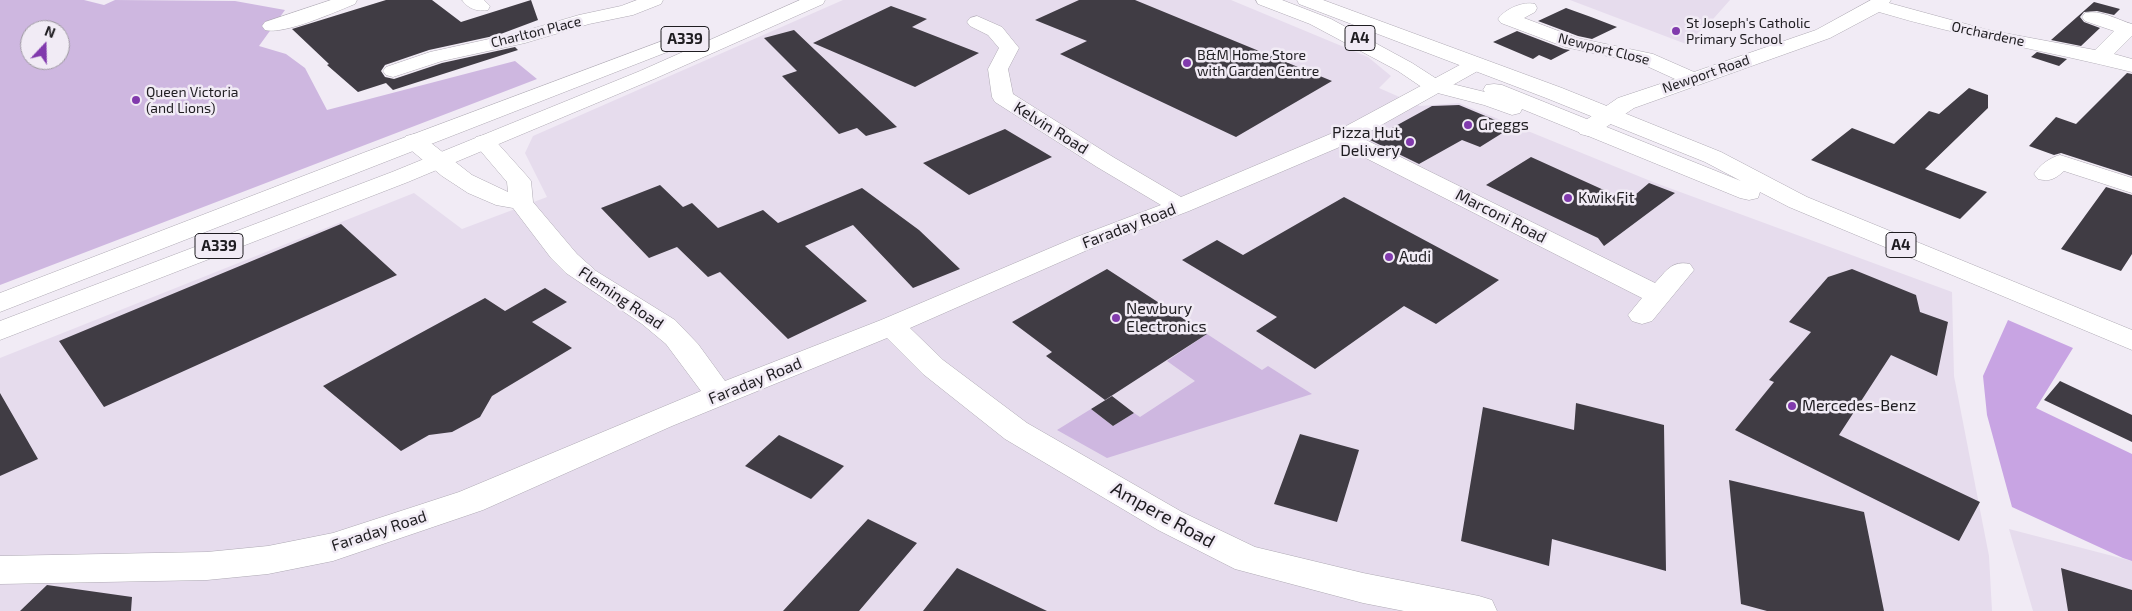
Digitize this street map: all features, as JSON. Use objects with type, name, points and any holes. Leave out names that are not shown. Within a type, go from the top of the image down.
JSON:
[{"type":"main road","points":[[272,26],[312,14],[348,0]]},
{"type":"main road","name":"Charlton Place","points":[[393,71],[413,57],[437,56],[525,37],[586,19],[626,12],[653,0]]},
{"type":"main road","name":"A339","points":[[0,331],[426,151],[647,54],[779,0]]},
{"type":"main road","name":"A339","points":[[0,303],[140,248],[251,218],[426,151],[484,142],[647,75],[816,0]]},
{"type":"main road","name":"A4","points":[[1265,0],[1745,192],[1798,202]]},
{"type":"main road","name":"A4","points":[[1306,0],[1476,64],[1712,157],[1798,202],[2132,341]]},
{"type":"main road","name":"Orchardene","points":[[1880,2],[1956,29],[2100,56],[2132,66]]},
{"type":"main road","name":"Newport Road","points":[[1588,129],[1626,103],[1692,78],[1823,34],[1880,2]]},
{"type":"main road","name":"Newport Close","points":[[1528,8],[1508,19],[1572,43],[1646,58],[1692,78]]},
{"type":"main road","points":[[2092,17],[2128,30],[2100,56]]},
{"type":"main road","points":[[1318,21],[1405,67],[1432,86],[1491,100],[1530,115],[1588,129]]},
{"type":"main road","name":"Kelvin Road","points":[[977,22],[995,31],[1010,48],[998,69],[1004,98],[1105,162],[1180,206]]},
{"type":"main road","name":"Faraday Road","points":[[0,570],[207,566],[268,560],[333,547],[484,496],[661,418],[891,326],[1083,243],[1180,206],[1342,137],[1432,86],[1476,64]]},
{"type":"main road","name":"Marconi Road","points":[[1342,137],[1650,306],[1681,270]]},
{"type":"main road","points":[[426,151],[488,194],[500,199],[521,203],[519,181],[484,142]]},
{"type":"main road","points":[[2046,174],[2060,162],[2132,186]]},
{"type":"main road","name":"Fleming Road","points":[[521,203],[574,266],[646,314],[675,336],[692,354],[719,396]]},
{"type":"main road","name":"Ampere Road","points":[[891,326],[933,367],[1016,431],[1170,521],[1238,555],[1247,559],[1364,588],[1479,611]]},
{"type":"shaded area","points":[[0,0],[84,0],[104,5],[115,0],[235,1],[285,10],[259,46],[286,54],[305,68],[327,110],[515,61],[537,79],[0,285]]},
{"type":"shaded area","points":[[843,0],[1231,0],[1368,57],[1391,76],[1379,88],[1420,106],[1459,103],[1653,182],[1952,292],[1954,376],[1989,556],[1992,611],[0,611],[0,358],[414,193],[462,229],[547,197],[525,153],[533,136]]},
{"type":"shaded area","name":"St Joseph's Catholic Primary School","points":[[1570,0],[1730,0],[1686,44]]},
{"type":"shaded area","points":[[2008,320],[2073,348],[2036,408],[2132,454],[2132,561],[2012,507],[1987,415],[1983,376]]},
{"type":"shaded area","points":[[1207,334],[1262,370],[1268,366],[1312,394],[1107,458],[1057,430],[1091,409],[1113,426],[1134,413],[1140,417],[1195,381],[1167,361]]},
{"type":"shaded area","points":[[2009,529],[2132,561],[2132,611],[2033,611]]},
{"type":"building","points":[[386,0],[432,0],[461,22],[531,0],[538,20],[498,35],[429,50],[385,65],[381,71],[385,77],[394,79],[442,63],[515,47],[518,50],[393,90],[386,83],[358,92],[327,65],[329,64],[292,29]]},
{"type":"building","points":[[1079,0],[1135,0],[1332,81],[1236,137],[1060,54],[1087,41],[1035,20]]},
{"type":"building","points":[[2094,2],[2120,9],[2114,15],[2097,11],[2084,12],[2080,17],[2084,22],[2100,28],[2081,46],[2051,40]]},
{"type":"building","points":[[891,6],[927,19],[912,27],[979,53],[915,87],[813,43]]},
{"type":"building","points":[[1566,8],[1617,27],[1592,39],[1578,36],[1538,21]]},
{"type":"building","points":[[794,30],[897,127],[866,136],[857,128],[839,134],[782,76],[797,71],[764,38]]},
{"type":"building","points":[[1517,31],[1570,50],[1551,60],[1539,55],[1533,59],[1493,42]]},
{"type":"building","points":[[2037,52],[2067,59],[2059,66],[2031,57]]},
{"type":"building","points":[[2127,73],[2132,74],[2132,176],[2061,153],[2054,155],[2029,146],[2056,117],[2076,124]]},
{"type":"building","points":[[1969,88],[1988,95],[1988,108],[1925,169],[1987,192],[1960,219],[1811,160],[1852,128],[1894,144],[1929,111],[1939,114]]},
{"type":"building","points":[[1459,105],[1512,127],[1480,147],[1462,140],[1419,164],[1370,140],[1432,106]]},
{"type":"building","points":[[1005,129],[1052,157],[969,195],[923,163]]},
{"type":"building","name":"Kwik Fit","points":[[1531,157],[1628,201],[1649,183],[1675,193],[1604,246],[1598,238],[1486,185]]},
{"type":"building","points":[[660,185],[683,207],[692,203],[718,228],[763,210],[778,223],[862,188],[919,230],[960,269],[913,288],[853,225],[805,246],[867,301],[788,339],[720,272],[708,277],[677,247],[649,258],[601,208]]},
{"type":"building","points":[[2106,187],[2132,195],[2132,254],[2121,271],[2061,249]]},
{"type":"building","points":[[1344,197],[1499,280],[1436,324],[1404,306],[1315,369],[1256,331],[1277,317],[1182,260],[1217,240],[1243,255]]},
{"type":"building","points":[[341,224],[397,275],[104,407],[59,341]]},
{"type":"building","name":"Newbury Electronics","points":[[1107,269],[1207,334],[1105,400],[1046,356],[1052,352],[1012,322]]},
{"type":"building","points":[[1852,269],[1916,295],[1920,312],[1948,322],[1937,376],[1891,355],[1839,435],[1980,502],[1959,541],[1735,430],[1774,382],[1769,380],[1811,332],[1789,322],[1828,277]]},
{"type":"building","points":[[545,288],[567,302],[532,322],[572,348],[492,396],[480,417],[452,432],[429,435],[401,451],[323,386],[485,298],[505,311]]},
{"type":"building","points":[[2060,381],[2132,415],[2132,442],[2044,400]]},
{"type":"building","points":[[0,393],[38,459],[0,476]]},
{"type":"building","points":[[1112,396],[1134,413],[1113,426],[1091,409]]},
{"type":"building","points":[[1576,403],[1664,425],[1666,571],[1552,539],[1549,566],[1461,541],[1483,407],[1574,430]]},
{"type":"building","points":[[1300,434],[1359,450],[1337,522],[1274,504]]},
{"type":"building","points":[[779,435],[844,466],[811,499],[745,466]]},
{"type":"building","points":[[1729,480],[1864,512],[1884,611],[1767,611],[1741,604]]},
{"type":"building","points":[[868,519],[917,543],[859,611],[783,611]]},
{"type":"building","points":[[957,568],[1047,611],[923,611]]},
{"type":"building","points":[[2061,568],[2132,590],[2132,611],[2068,611]]},
{"type":"building","points":[[47,585],[132,597],[131,611],[20,611]]},
{"type":"place","name":"St Joseph's Catholic Primary School","points":[[1676,31]]},
{"type":"place","name":"B&M Home Store with Garden Centre","points":[[1187,63]]},
{"type":"place","name":"Queen Victoria (and Lions)","points":[[136,100]]},
{"type":"place","name":"Greggs","points":[[1468,125]]},
{"type":"place","name":"Pizza Hut Delivery","points":[[1410,142]]},
{"type":"place","name":"Kwik Fit","points":[[1568,198]]},
{"type":"place","name":"Audi","points":[[1389,257]]},
{"type":"place","name":"Newbury Electronics","points":[[1116,318]]},
{"type":"place","name":"Mercedes-Benz","points":[[1792,406]]}]
